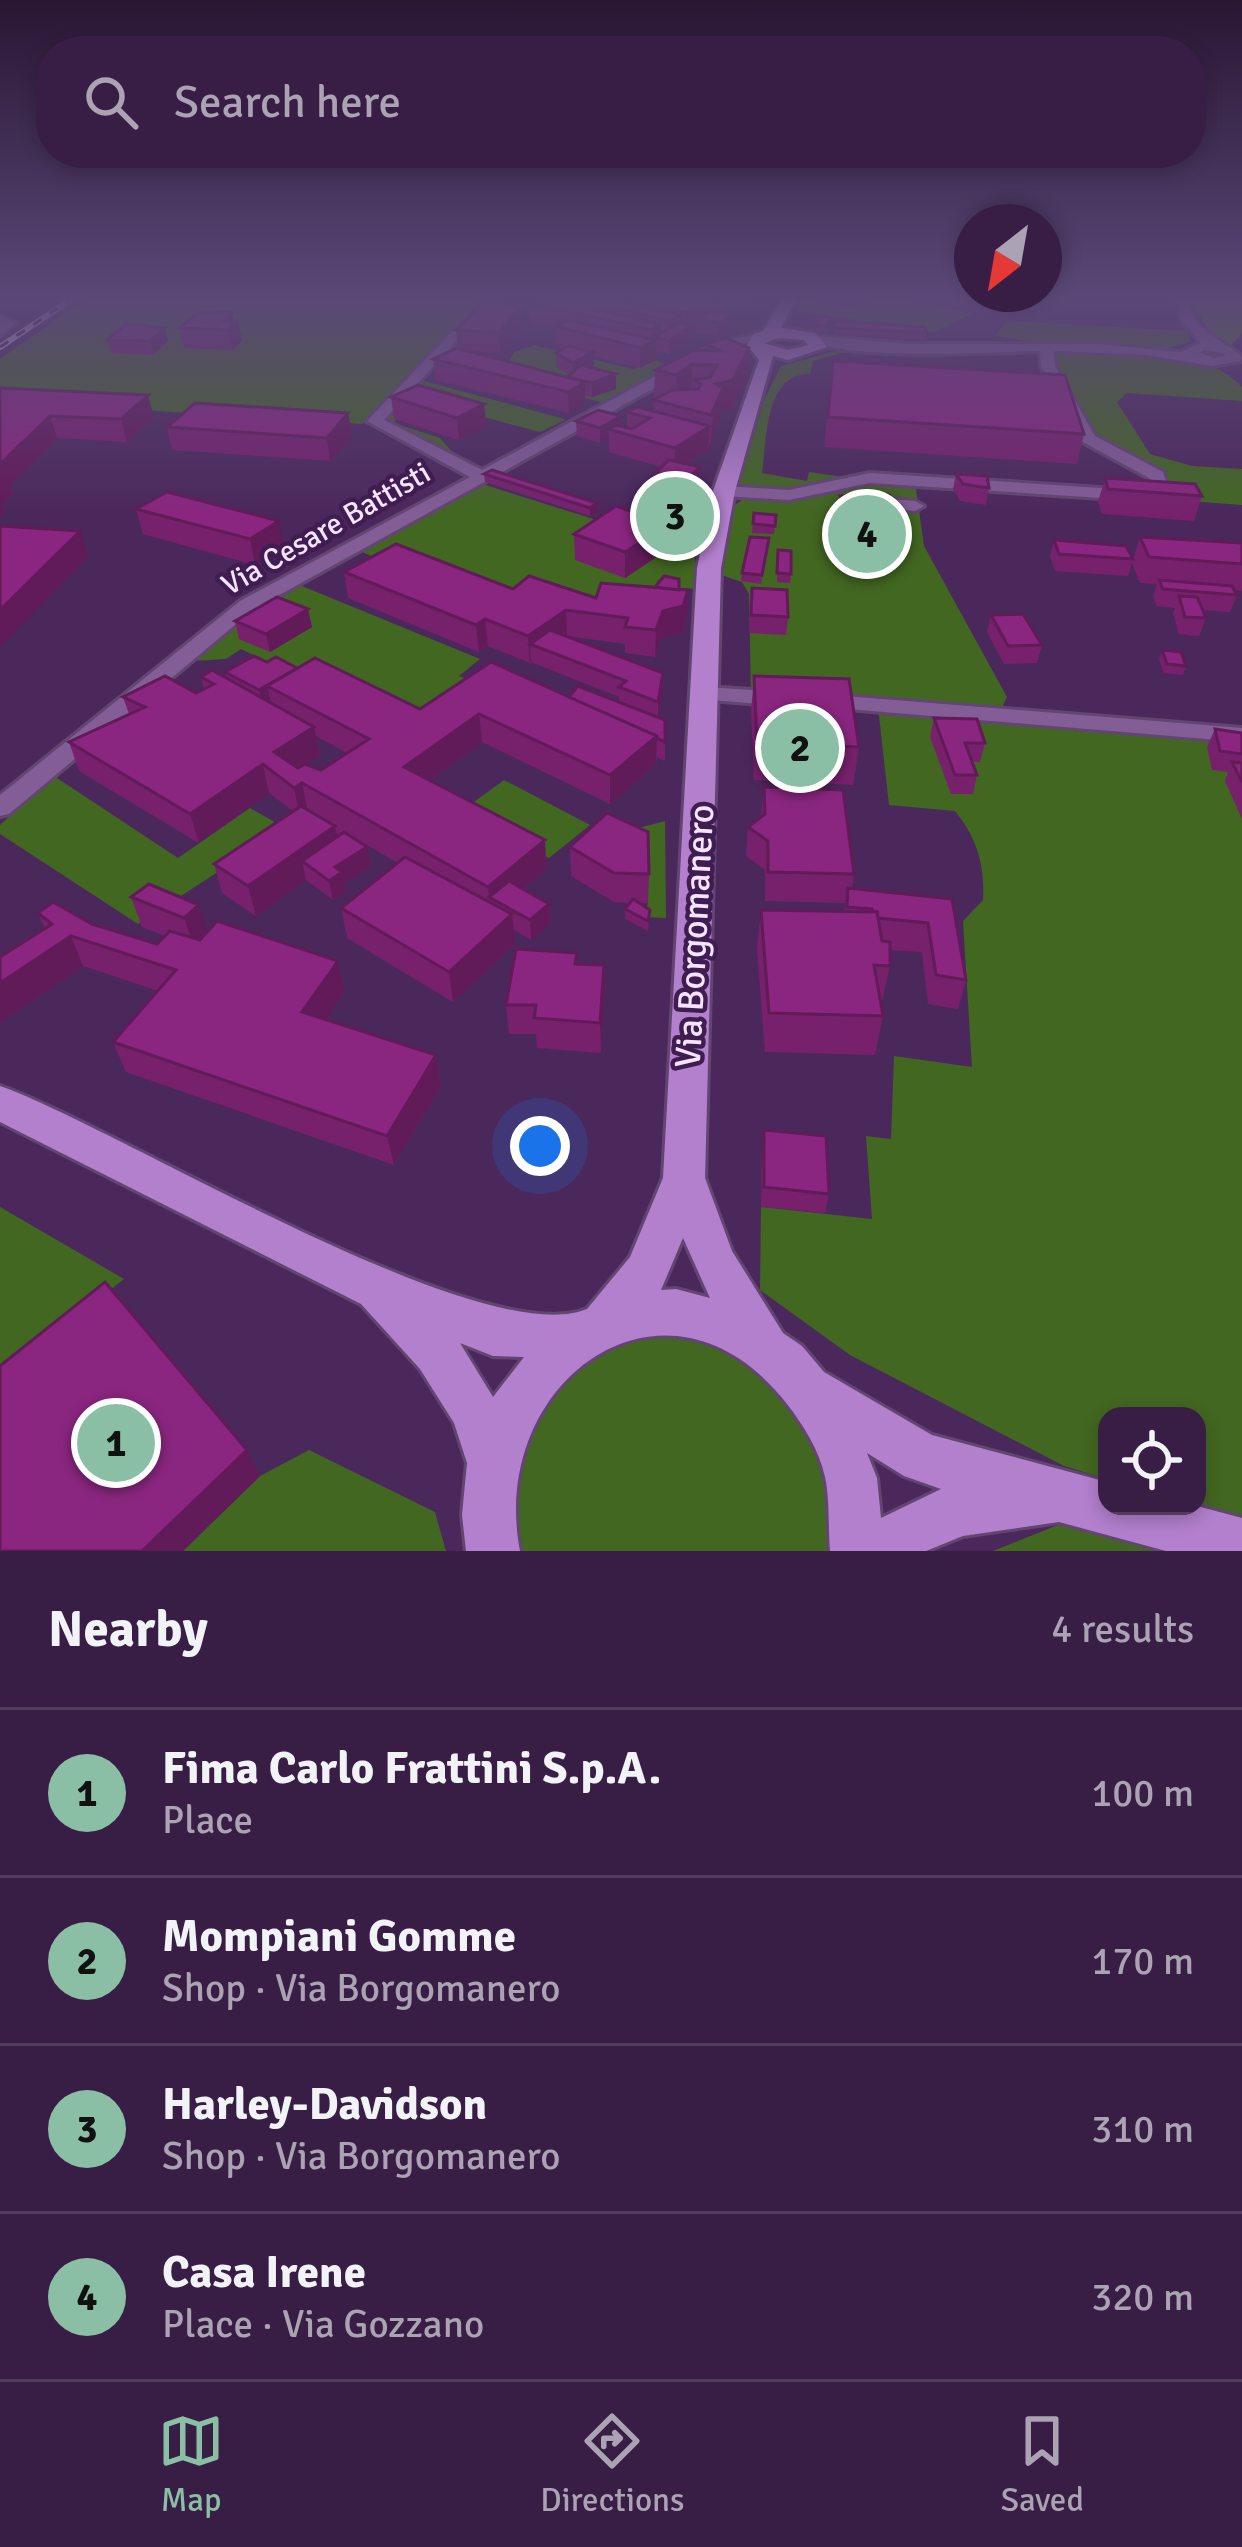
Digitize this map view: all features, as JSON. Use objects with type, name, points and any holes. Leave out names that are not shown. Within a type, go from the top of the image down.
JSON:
[{"type":"main road","name":"Via Borgomanero","points":[[493,1463],[525,1388],[592,1330],[647,1272],[684,1178],[709,568],[756,370]]},
{"type":"main road","points":[[0,1102],[371,1286],[493,1332],[592,1330],[643,1314],[685,1313],[726,1323],[764,1342],[816,1393],[922,1458],[1242,1546]]},
{"type":"main road","name":"Via Borgomanero","points":[[684,1178],[714,1263],[764,1342]]},
{"type":"main road","points":[[371,1286],[455,1374],[475,1402],[493,1463],[488,1500],[493,1551]]},
{"type":"main road","points":[[816,1393],[842,1439],[856,1491],[857,1551]]},
{"type":"main road","points":[[886,1551],[922,1522],[958,1511],[1071,1496]]},
{"type":"street","points":[[422,370],[375,421],[479,475]]},
{"type":"street","name":"Via Cesare Battisti","points":[[0,808],[247,605],[675,370]]},
{"type":"street","points":[[821,471],[857,478],[1132,495],[1160,486],[1157,476],[1089,439],[1053,370]]},
{"type":"street","points":[[757,493],[778,478]]},
{"type":"street","points":[[789,495],[857,478]]},
{"type":"street","points":[[724,491],[915,506]]},
{"type":"street","points":[[706,694],[1242,735]]},
{"type":"green space","points":[[0,370],[414,370],[362,424],[0,401]]},
{"type":"green space","points":[[505,370],[666,370],[605,403],[502,377]]},
{"type":"green space","points":[[779,370],[811,370],[784,385],[776,396],[762,473],[807,481],[809,472],[843,477],[778,490],[739,485],[764,400]]},
{"type":"green space","points":[[1058,370],[1221,370],[1242,387],[1242,401],[1127,393],[1117,402],[1150,454],[1192,466],[1242,469],[1242,505],[1135,497],[1164,488],[1093,435]]},
{"type":"green space","points":[[424,381],[565,420],[540,432],[410,397],[394,423],[440,438],[461,462],[392,430],[385,420],[403,395]]},
{"type":"green space","points":[[850,482],[915,482],[924,546],[1007,697],[1000,711],[751,694],[749,594],[742,582],[721,575],[731,508],[743,499],[793,501]]},
{"type":"green space","points":[[479,483],[695,551],[695,589],[630,584],[621,610],[399,569],[358,550]]},
{"type":"green space","points":[[297,584],[480,659],[459,676],[493,690],[424,737],[241,649],[226,659],[193,661],[253,611]]},
{"type":"green space","points":[[878,707],[1242,738],[1242,1519],[1206,1509],[1206,1407],[1098,1407],[1098,1476],[1064,1466],[850,1355],[760,1290],[761,1207],[872,1219],[866,1136],[891,1139],[894,1056],[972,1067],[963,921],[983,900],[978,852],[955,811],[889,805]]},
{"type":"green space","points":[[54,776],[178,858],[250,808],[285,828],[138,924],[0,834],[0,825]]},
{"type":"green space","points":[[504,780],[590,825],[549,858],[463,810]]},
{"type":"green space","points":[[665,821],[666,918],[644,917],[648,903],[612,835]]},
{"type":"green space","points":[[0,1207],[124,1279],[0,1376]]},
{"type":"green space","points":[[666,1333],[717,1343],[746,1357],[792,1408],[815,1445],[829,1485],[827,1551],[521,1551],[514,1510],[515,1472],[524,1438],[541,1407],[564,1380],[593,1359],[627,1343]]},
{"type":"green space","points":[[309,1450],[435,1512],[446,1551],[183,1551],[260,1476]]},
{"type":"green space","points":[[1068,1521],[1169,1551],[993,1551]]},
{"type":"building","points":[[480,370],[541,370],[585,382],[568,392]]},
{"type":"building","points":[[575,370],[616,374],[592,383],[567,377]]},
{"type":"building","points":[[714,370],[738,370],[733,380],[716,384],[723,388],[711,415],[653,400],[672,390],[698,389],[701,384],[694,380],[711,377]]},
{"type":"building","points":[[832,370],[1065,375],[1084,434],[828,417]]},
{"type":"building","points":[[418,385],[484,404],[457,418],[391,397]]},
{"type":"building","points":[[0,388],[148,395],[121,419],[50,416],[0,464]]},
{"type":"building","points":[[195,403],[348,413],[327,438],[167,427]]},
{"type":"building","points":[[637,407],[710,426],[675,448],[608,429],[616,425],[632,429],[650,418],[627,412]]},
{"type":"building","points":[[598,410],[621,416],[600,428],[576,421]]},
{"type":"building","points":[[669,460],[700,467],[687,479],[656,472]]},
{"type":"building","points":[[492,470],[597,503],[590,508],[484,474]]},
{"type":"building","points":[[956,474],[987,476],[989,488],[963,484]]},
{"type":"building","points":[[1105,478],[1195,484],[1202,496],[1108,489]]},
{"type":"building","points":[[659,485],[690,495],[664,512],[633,501]]},
{"type":"building","points":[[167,492],[279,521],[250,539],[136,509]]},
{"type":"building","points":[[889,495],[902,523],[844,521],[841,514],[849,514],[840,496]]},
{"type":"building","points":[[616,506],[668,525],[625,552],[574,534]]},
{"type":"building","points":[[754,513],[776,515],[775,526],[753,524]]},
{"type":"building","points":[[0,526],[80,531],[0,610]]},
{"type":"building","points":[[750,537],[769,538],[762,575],[742,573]]},
{"type":"building","points":[[1140,537],[1242,543],[1242,564],[1149,557]]},
{"type":"building","points":[[1054,540],[1126,546],[1133,559],[1059,554]]},
{"type":"building","points":[[396,544],[513,589],[529,576],[596,598],[601,583],[688,590],[683,606],[663,611],[656,630],[625,627],[628,618],[566,610],[528,636],[485,619],[476,625],[344,572]]},
{"type":"building","points":[[840,547],[855,548],[858,556],[842,556]]},
{"type":"building","points":[[778,550],[791,551],[791,574],[777,573]]},
{"type":"building","points":[[664,576],[679,579],[679,590],[655,587]]},
{"type":"building","points":[[1159,580],[1232,586],[1237,595],[1163,589]]},
{"type":"building","points":[[752,588],[787,590],[788,617],[751,615]]},
{"type":"building","points":[[1179,596],[1197,597],[1206,618],[1185,617]]},
{"type":"building","points":[[277,597],[308,609],[266,634],[235,621]]},
{"type":"building","points":[[1023,614],[1042,645],[1008,646],[991,615]]},
{"type":"building","points":[[550,630],[663,673],[658,702],[619,687],[626,681],[530,644]]},
{"type":"building","points":[[1162,650],[1181,652],[1186,666],[1167,664]]},
{"type":"building","points":[[254,656],[267,662],[276,657],[297,668],[259,690],[225,672]]},
{"type":"building","points":[[315,658],[420,709],[491,662],[657,736],[610,775],[479,714],[404,767],[545,840],[488,887],[302,783],[294,788],[263,764],[190,814],[69,742],[145,707],[123,697],[165,676],[196,693],[214,684],[201,677],[212,670],[314,727],[274,752],[298,768],[305,764],[321,770],[369,739],[267,686]]},
{"type":"building","points":[[754,676],[849,679],[859,747],[757,743]]},
{"type":"building","points":[[578,686],[665,720],[665,742],[569,697]]},
{"type":"building","points":[[934,718],[977,719],[985,743],[965,743],[977,775],[955,775]]},
{"type":"building","points":[[1215,729],[1242,733],[1242,754],[1220,751]]},
{"type":"building","points":[[1232,762],[1242,763],[1242,782]]},
{"type":"building","points":[[764,787],[843,790],[854,874],[768,872],[768,841],[748,827],[765,814]]},
{"type":"building","points":[[301,806],[335,826],[248,886],[214,864]]},
{"type":"building","points":[[607,813],[648,832],[649,874],[614,873],[570,847]]},
{"type":"building","points":[[344,832],[367,847],[335,867],[342,872],[329,881],[302,861]]},
{"type":"building","points":[[405,857],[512,914],[449,972],[341,908]]},
{"type":"building","points":[[509,881],[549,904],[530,920],[489,897]]},
{"type":"building","points":[[149,884],[199,905],[184,918],[131,897]]},
{"type":"building","points":[[848,888],[952,899],[966,980],[936,975],[928,923],[878,918],[872,909],[847,907]]},
{"type":"building","points":[[633,899],[650,910],[648,921],[625,909]]},
{"type":"building","points":[[53,902],[92,924],[157,944],[170,931],[200,940],[217,921],[338,961],[302,1012],[436,1055],[387,1136],[113,1042],[176,970],[71,936],[0,983],[0,957],[52,924],[38,913]]},
{"type":"building","points":[[761,910],[877,912],[882,941],[890,942],[890,966],[874,965],[883,1016],[769,1013]]},
{"type":"building","points":[[516,949],[577,953],[575,964],[604,965],[600,1023],[534,1018],[536,1005],[506,1005]]},
{"type":"building","points":[[764,1130],[826,1136],[829,1194],[764,1187]]},
{"type":"building","points":[[105,1282],[247,1450],[142,1551],[0,1551],[0,1366]]},
{"type":"place","name":"Harley-Davidson","points":[[675,516]]},
{"type":"place","name":"Casa Irene","points":[[867,534]]},
{"type":"place","name":"Mompiani Gomme","points":[[800,748]]},
{"type":"place","name":"Fima Carlo Frattini S.p.A.","points":[[116,1443]]}]
